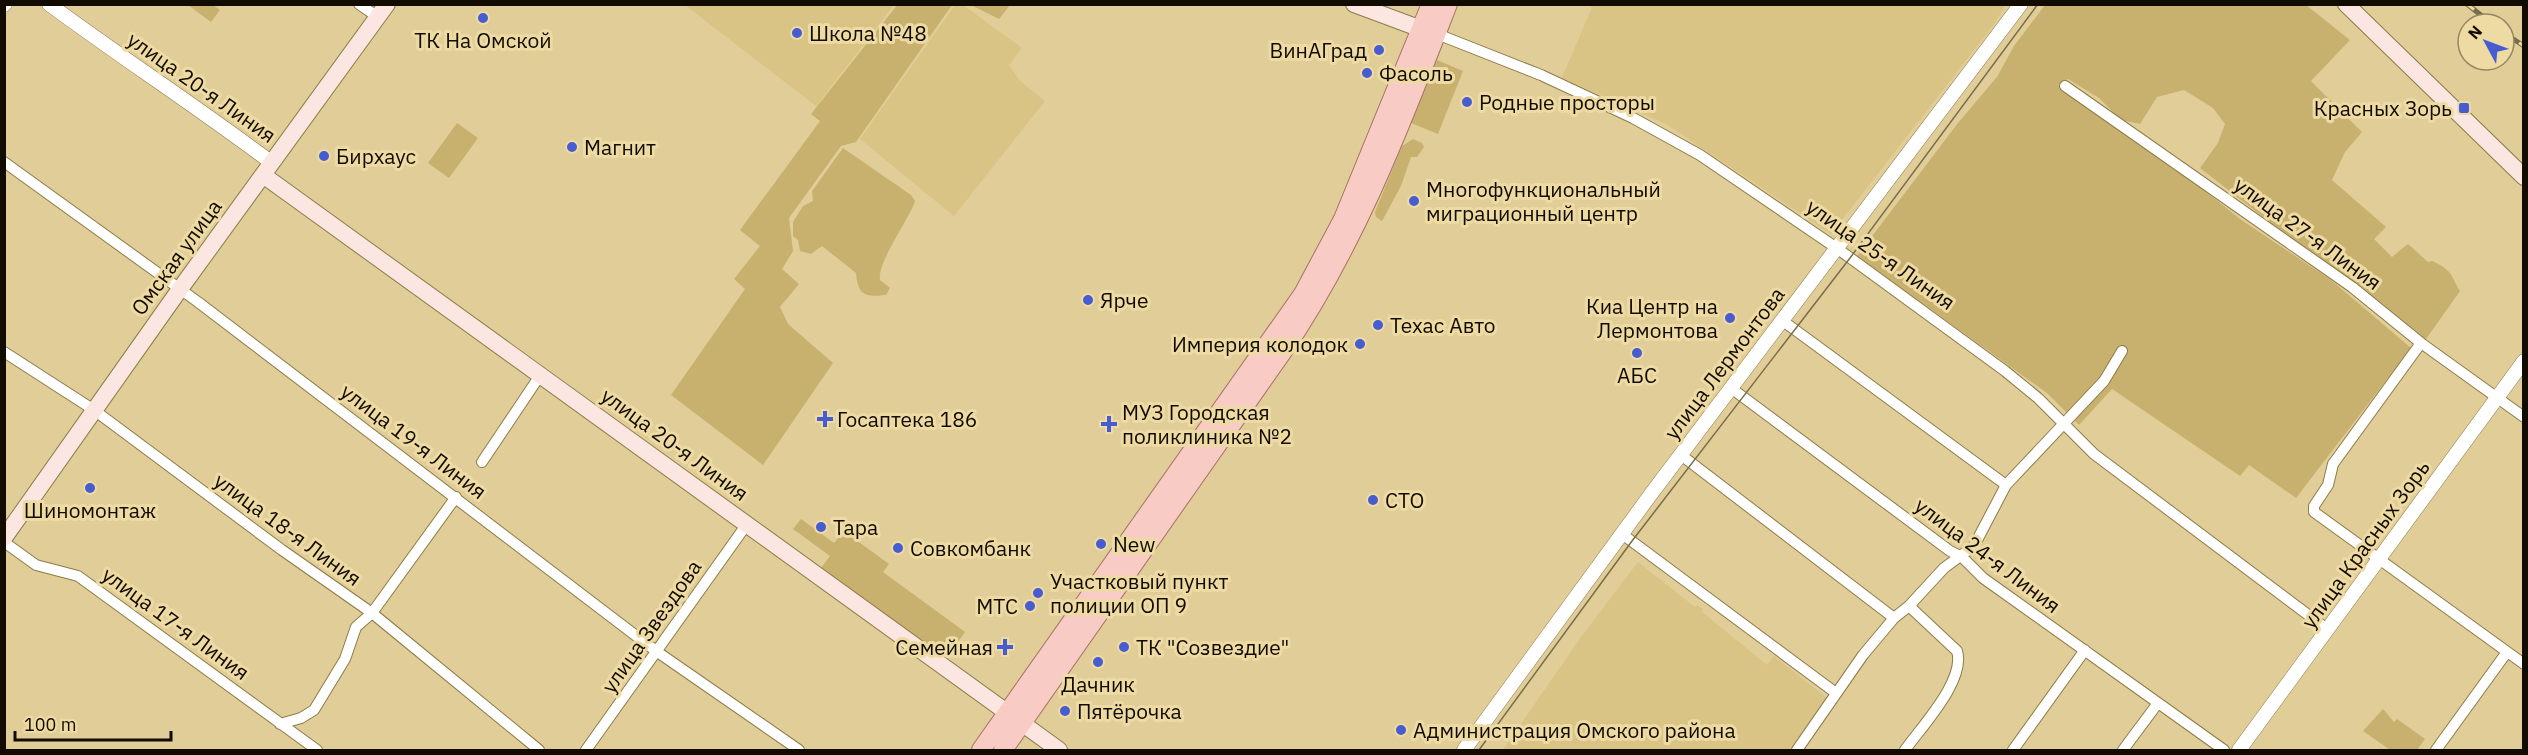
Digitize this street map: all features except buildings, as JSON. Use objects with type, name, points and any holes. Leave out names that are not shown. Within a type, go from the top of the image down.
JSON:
[{"type":"main road","name":"улица 25-я Линия","points":[[1354,4],[1429,32]]},
{"type":"main road","points":[[1429,32],[1431,4]]},
{"type":"main road","points":[[981,750],[1015,719],[1285,349],[1316,300],[1339,261],[1369,198],[1429,32],[1448,4]]},
{"type":"main road","points":[[2346,4],[2523,177]]},
{"type":"main road","name":"Омская улица","points":[[4,540],[180,289],[382,11]]},
{"type":"main road","name":"улица 20-я Линия","points":[[267,169],[541,374],[1059,750]]},
{"type":"main road","points":[[1003,750],[1015,719]]},
{"type":"street","name":"улица 20-я Линия","points":[[49,4],[144,74],[231,131],[267,169]]},
{"type":"street","points":[[359,4],[382,11]]},
{"type":"street","name":"улица Лермонтова","points":[[1464,750],[1681,454],[2021,4]]},
{"type":"street","name":"улица 25-я Линия","points":[[1429,32],[1541,75],[1674,140],[1838,249],[2006,371],[2094,454],[2327,629]]},
{"type":"street","name":"улица 27-я Линия","points":[[2065,86],[2352,286],[2421,343],[2523,417]]},
{"type":"street","name":"улица 19-я Линия","points":[[4,162],[180,289],[656,651],[799,750]]},
{"type":"street","points":[[1782,321],[2006,485]]},
{"type":"street","points":[[2421,343],[2333,464],[2328,485],[2314,506],[2318,516],[2523,664]]},
{"type":"street","points":[[1797,750],[1836,693],[1894,618],[1909,606],[1944,568],[1962,556],[1979,539],[2006,485],[2104,381],[2122,351]]},
{"type":"street","name":"улица 18-я Линия","points":[[4,352],[94,410],[282,550],[372,612],[540,750]]},
{"type":"street","name":"улица Красных Зорь","points":[[2239,750],[2523,361]]},
{"type":"street","points":[[482,462],[541,374]]},
{"type":"street","name":"улица 24-я Линия","points":[[1731,388],[1950,551],[1962,556],[1983,578],[2223,750]]},
{"type":"street","points":[[1681,454],[1894,618]]},
{"type":"street","points":[[280,724],[301,718],[314,710],[345,659],[356,627],[372,612],[456,497]]},
{"type":"street","name":"улица Звездова","points":[[586,750],[747,524]]},
{"type":"street","points":[[1622,534],[1836,693]]},
{"type":"street","name":"улица 17-я Линия","points":[[4,540],[36,564],[78,576],[317,750]]},
{"type":"street","points":[[1905,750],[1951,686],[1960,661],[1957,651],[1909,606]]},
{"type":"street","points":[[2013,750],[2085,650]]},
{"type":"street","points":[[2436,750],[2507,652]]},
{"type":"street","points":[[2123,750],[2158,703]]},
{"type":"shaded area","points":[[898,4],[952,5],[856,142],[841,146],[789,218],[793,251],[782,269],[799,284],[780,307],[788,324],[833,363],[763,465],[671,395],[745,289],[734,279],[760,246],[740,230],[820,121],[811,114]]},
{"type":"shaded area","points":[[188,5],[213,5],[220,10],[211,22]]},
{"type":"shaded area","name":"Школа №48","points":[[685,5],[894,5],[816,106]]},
{"type":"shaded area","points":[[955,5],[963,5],[1022,48],[1009,65],[1020,81],[1045,101],[954,216],[860,139]]},
{"type":"shaded area","points":[[971,5],[1010,5],[999,19]]},
{"type":"shaded area","points":[[1588,5],[2005,5],[1995,23],[1831,234],[1666,124],[1562,78],[1592,7]]},
{"type":"shaded area","points":[[2045,5],[2306,5],[2350,40],[2311,81],[2362,132],[2345,152],[2332,180],[2386,227],[2374,239],[2392,257],[2408,244],[2428,262],[2432,261],[2444,268],[2453,277],[2460,291],[2424,342],[2200,168],[2218,143],[2225,124],[2213,108],[2184,90],[2157,97],[2140,124],[2121,120],[2099,98],[2068,79],[2058,85],[2180,171],[2240,219],[2331,280],[2411,348],[2296,498],[2249,465],[2240,476],[2112,389],[2079,425],[2047,393],[1857,256],[1958,123],[1997,77],[2014,46]]},
{"type":"shaded area","points":[[1437,60],[1463,71],[1438,134],[1411,123]]},
{"type":"shaded area","points":[[457,123],[478,138],[449,178],[428,163]]},
{"type":"shaded area","points":[[1413,139],[1422,143],[1424,147],[1417,157],[1411,157],[1401,186],[1382,221],[1376,217],[1375,212],[1402,146]]},
{"type":"shaded area","points":[[843,148],[911,195],[915,201],[880,272],[880,280],[890,288],[886,295],[873,296],[864,293],[857,281],[856,273],[822,246],[811,254],[800,251],[798,240],[793,236],[793,222],[803,206],[813,201],[812,191]]},
{"type":"shaded area","points":[[801,519],[834,543],[844,531],[889,564],[883,572],[965,632],[949,655],[944,656],[821,568],[830,556],[793,529]]},
{"type":"shaded area","points":[[1638,562],[1695,607],[1697,605],[1703,609],[1702,612],[1767,665],[1774,656],[1827,698],[1789,750],[1503,750],[1581,637]]},
{"type":"shaded area","points":[[2383,709],[2394,722],[2397,719],[2425,739],[2417,750],[2390,750],[2363,731]]},
{"type":"tram line","points":[[1479,750],[1632,541],[1850,258],[2038,4]]},
{"type":"railway","points":[[2467,4],[2477,12]]},
{"type":"railway","points":[[2516,41],[2524,46]]},
{"type":"place","name":"ТК На Омской","points":[[483,18]]},
{"type":"place","name":"Школа №48","points":[[797,33]]},
{"type":"place","name":"ВинАГрад","points":[[1379,50]]},
{"type":"place","name":"Фасоль","points":[[1367,73]]},
{"type":"place","name":"Родные просторы","points":[[1467,102]]},
{"type":"place","name":"Красных Зорь","points":[[2464,108]]},
{"type":"place","name":"Магнит","points":[[572,147]]},
{"type":"place","name":"Бирхаус","points":[[324,156]]},
{"type":"place","name":"Многофункциональный миграционный центр","points":[[1414,201]]},
{"type":"place","name":"Ярче","points":[[1088,300]]},
{"type":"place","name":"Киа Центр на Лермонтова","points":[[1730,318]]},
{"type":"place","name":"Техас Авто","points":[[1378,325]]},
{"type":"place","name":"Империя колодок","points":[[1360,344]]},
{"type":"place","name":"АБС","points":[[1637,353]]},
{"type":"place","name":"Госаптека 186","points":[[825,419]]},
{"type":"place","name":"МУЗ Городская поликлиника №2","points":[[1109,424]]},
{"type":"place","name":"Шиномонтаж","points":[[90,488]]},
{"type":"place","name":"СТО","points":[[1373,500]]},
{"type":"place","name":"Тара","points":[[821,527]]},
{"type":"place","name":"New","points":[[1101,544]]},
{"type":"place","name":"Совкомбанк","points":[[898,548]]},
{"type":"place","name":"Участковый пункт полиции ОП 9","points":[[1038,593]]},
{"type":"place","name":"МТС","points":[[1030,606]]},
{"type":"place","name":"Семейная","points":[[1005,647]]},
{"type":"place","name":"ТК \"Созвездие\"","points":[[1124,647]]},
{"type":"place","name":"Дачник","points":[[1098,662]]},
{"type":"place","name":"Пятёрочка","points":[[1065,711]]},
{"type":"place","name":"Администрация Омского района","points":[[1401,730]]}]
